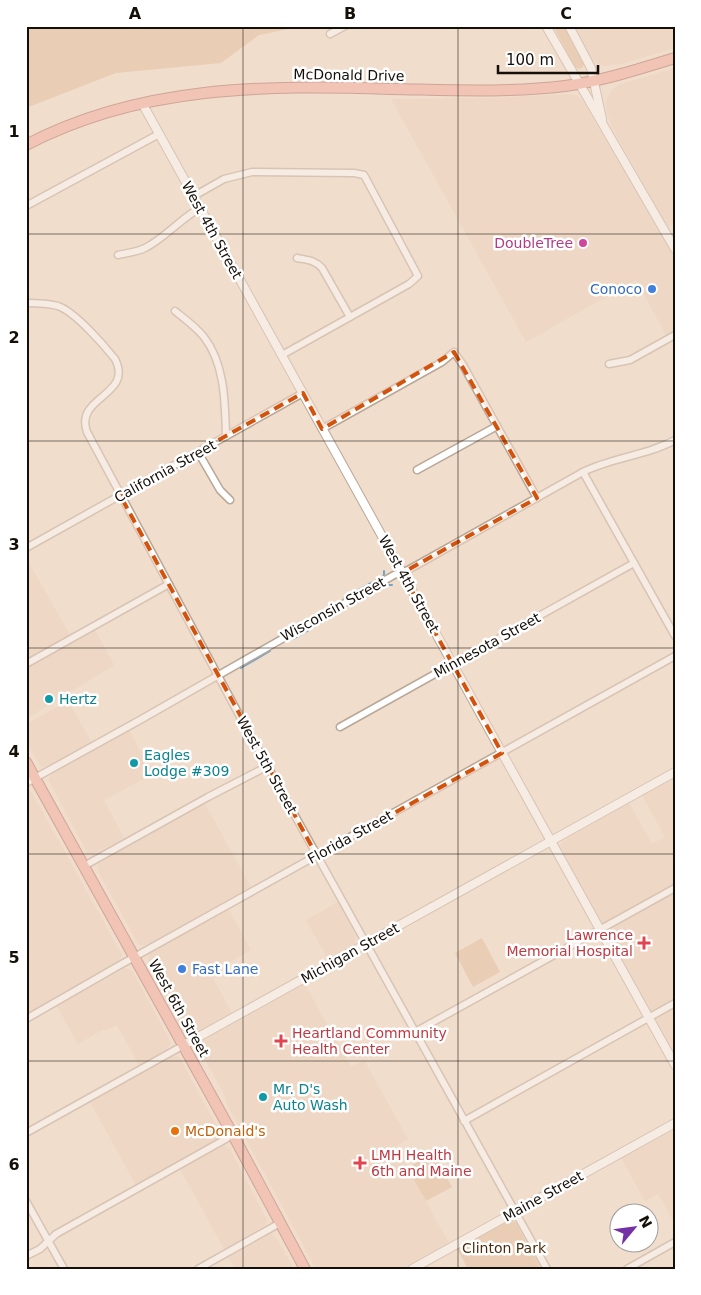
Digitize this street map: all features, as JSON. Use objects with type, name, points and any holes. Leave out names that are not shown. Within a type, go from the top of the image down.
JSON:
[{"type":"highway","name":"McDonald Drive","points":[[27,144],[84,121],[142,104],[184,95],[243,89],[325,87],[481,91],[531,89],[594,80],[675,58]]},
{"type":"highway","name":"West 6th Street","points":[[26,762],[31,780],[84,866],[184,1045],[305,1269]]},
{"type":"street","points":[[330,34],[345,26]]},
{"type":"street","points":[[546,26],[675,249]]},
{"type":"street","points":[[569,26],[589,63],[603,124]]},
{"type":"street","name":"West 4th Street","points":[[142,104],[675,1066]]},
{"type":"street","points":[[26,206],[159,134]]},
{"type":"street","points":[[194,196],[224,179],[252,172],[354,173],[364,175],[418,276],[409,284],[282,355]]},
{"type":"street","points":[[118,254],[132,253],[154,243],[187,215],[200,208]]},
{"type":"street","points":[[297,258],[317,262],[350,317]]},
{"type":"street","name":"West 5th Street","points":[[26,303],[52,304],[64,309],[76,318],[115,359],[119,372],[117,382],[89,409],[84,422],[87,432],[218,676],[547,1269]]},
{"type":"street","points":[[174,311],[204,337],[213,352],[223,390],[226,436]]},
{"type":"street","points":[[609,364],[630,360],[675,334]]},
{"type":"street","points":[[322,429],[442,362],[454,352],[463,364],[537,498]]},
{"type":"street","name":"California Street","points":[[26,548],[303,393]]},
{"type":"street","points":[[417,470],[497,426]]},
{"type":"street","name":"Wisconsin Street","points":[[31,780],[218,676],[344,603],[584,472],[605,462],[650,450],[675,440]]},
{"type":"street","points":[[198,452],[220,490],[230,500]]},
{"type":"street","points":[[584,472],[675,636]]},
{"type":"street","name":"Minnesota Street","points":[[340,727],[634,563]]},
{"type":"street","points":[[26,664],[170,584]]},
{"type":"street","name":"Florida Street","points":[[26,1019],[675,656]]},
{"type":"street","points":[[84,866],[200,801],[268,766]]},
{"type":"street","name":"Michigan Street","points":[[26,1133],[675,772]]},
{"type":"street","points":[[415,1032],[675,888]]},
{"type":"street","points":[[464,1121],[675,1003]]},
{"type":"street","name":"Maine Street","points":[[412,1269],[675,1123]]},
{"type":"street","points":[[26,1256],[40,1249],[56,1234],[233,1135]]},
{"type":"street","points":[[26,1201],[64,1269]]},
{"type":"street","points":[[198,1269],[280,1223]]},
{"type":"street","points":[[627,1269],[675,1242]]},
{"type":"highlighted area","points":[[454,352],[537,498],[402,573],[502,753],[317,856],[120,495],[303,393],[322,429]]},
{"type":"shaded area","points":[[573,26],[675,26],[675,48],[621,64],[604,66],[591,58]]},
{"type":"shaded area","points":[[675,68],[675,223],[667,227],[613,129],[607,114],[606,101],[611,91],[618,85]]},
{"type":"shaded area","points":[[576,95],[582,100],[675,257],[675,330],[666,335],[636,280],[526,342],[391,99],[496,98]]},
{"type":"shaded area","points":[[26,558],[70,635],[26,659]]},
{"type":"shaded area","points":[[95,630],[114,665],[26,719],[26,668]]},
{"type":"shaded area","points":[[68,701],[92,743],[47,766],[41,767],[26,742],[26,724]]},
{"type":"shaded area","points":[[129,730],[153,774],[104,800],[124,838],[91,855],[87,852],[48,779],[53,773]]},
{"type":"shaded area","name":"Lawrence Memorial Hospital","points":[[675,777],[675,1055],[560,846],[564,840],[629,803],[652,844],[665,837],[642,795]]},
{"type":"shaded area","points":[[26,788],[32,793],[122,955],[117,962],[97,975],[64,991],[26,1015]]},
{"type":"shaded area","points":[[204,802],[252,889],[146,945],[139,945],[98,871],[98,864],[125,846]]},
{"type":"shaded area","points":[[338,902],[355,934],[356,941],[353,946],[328,959],[306,920]]},
{"type":"shaded area","points":[[229,910],[251,950],[210,973],[232,1013],[191,1034],[186,1030],[148,961],[148,957],[150,953]]},
{"type":"shaded area","points":[[126,968],[132,971],[171,1043],[167,1049],[139,1065],[117,1025],[105,1031],[104,1029],[78,1044],[57,1006]]},
{"type":"shaded area","points":[[304,983],[351,1067],[364,1060],[408,1139],[395,1147],[449,1243],[402,1269],[316,1269],[201,1052],[201,1045],[204,1039]]},
{"type":"shaded area","points":[[176,1056],[180,1059],[220,1134],[217,1139],[136,1185],[90,1102]]},
{"type":"shaded area","points":[[675,1129],[675,1224],[658,1194],[645,1201],[621,1158]]},
{"type":"shaded area","points":[[224,1146],[230,1149],[267,1220],[264,1226],[224,1249],[180,1169]]},
{"type":"shaded area","points":[[272,1234],[277,1239],[294,1269],[235,1269],[228,1257]]},
{"type":"green space","points":[[26,26],[303,26],[259,35],[221,63],[116,73],[26,108]]},
{"type":"green space","points":[[553,26],[564,26],[584,62],[582,68],[575,67]]},
{"type":"green space","points":[[482,938],[500,972],[473,987],[455,953]]},
{"type":"green space","points":[[433,1153],[452,1187],[426,1201],[407,1168]]},
{"type":"green space","name":"Clinton Park","points":[[508,1220],[516,1223],[541,1269],[468,1269],[457,1249]]},
{"type":"waterway","points":[[344,598],[384,576],[384,571]]},
{"type":"waterway","points":[[356,602],[387,585],[392,585]]},
{"type":"waterway","points":[[335,615],[344,608]]},
{"type":"waterway","points":[[318,624],[324,621]]},
{"type":"waterway","points":[[293,639],[309,630]]},
{"type":"waterway","points":[[241,668],[270,651]]},
{"type":"place","name":"DoubleTree","points":[[583,243]]},
{"type":"place","name":"Conoco","points":[[652,289]]},
{"type":"place","name":"Hertz","points":[[49,699]]},
{"type":"place","name":"Eagles Lodge #309","points":[[134,763]]},
{"type":"place","name":"Lawrence Memorial Hospital","points":[[644,943]]},
{"type":"place","name":"Fast Lane","points":[[182,969]]},
{"type":"place","name":"Heartland Community Health Center","points":[[281,1041]]},
{"type":"place","name":"Mr. D's Auto Wash","points":[[263,1097]]},
{"type":"place","name":"McDonald's","points":[[175,1131]]},
{"type":"place","name":"LMH Health 6th and Maine","points":[[360,1163]]}]
